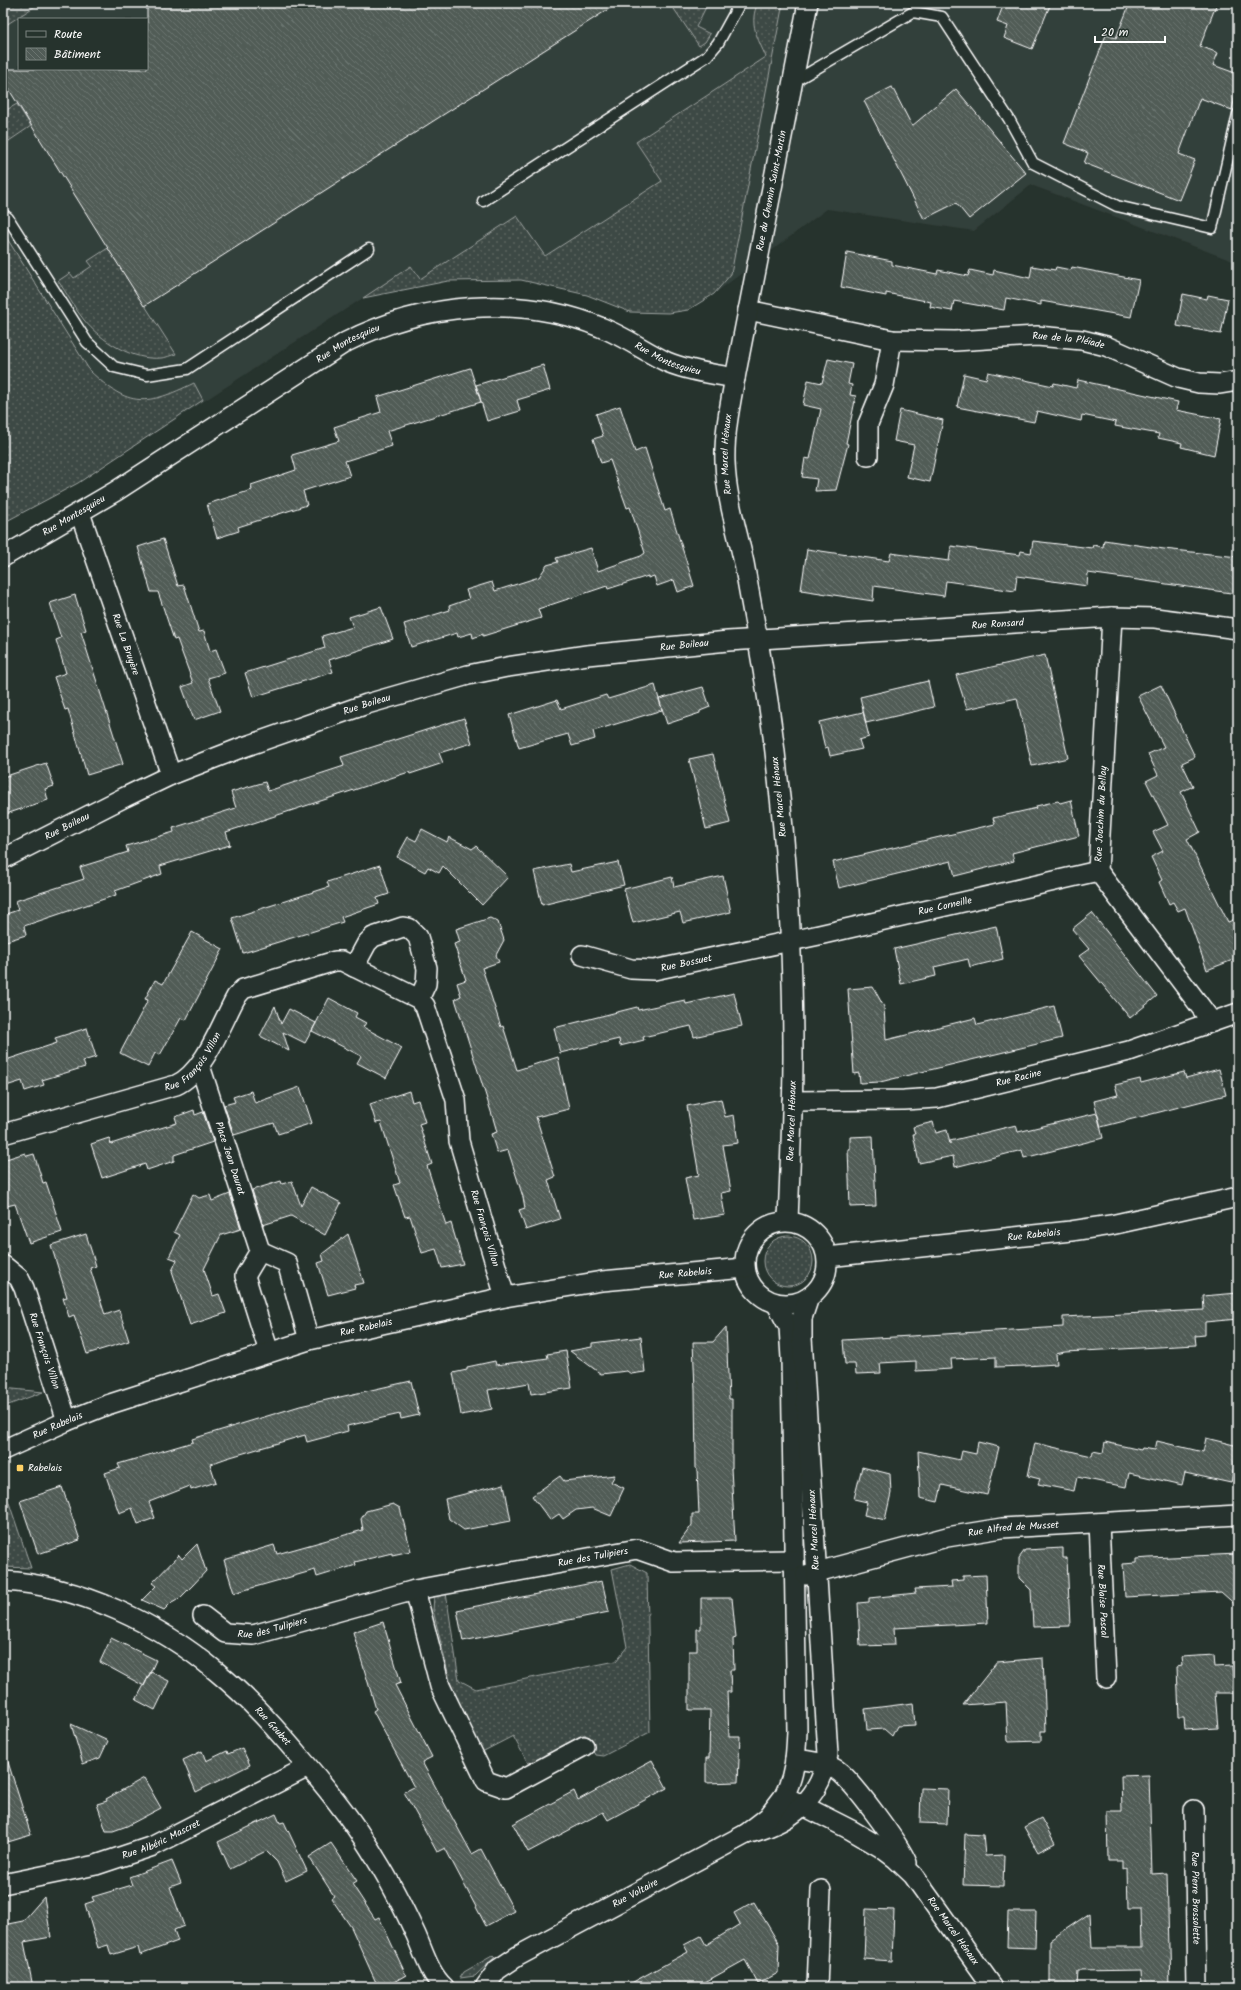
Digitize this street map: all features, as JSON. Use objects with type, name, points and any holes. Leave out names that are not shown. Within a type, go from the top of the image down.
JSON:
[{"type":"street","name":"Rue du Chemin Saint-Martin","points":[[735,378],[808,3]]},
{"type":"street","name":"Rue Montesquieu","points":[[3,557],[80,513],[346,342],[385,324],[430,312],[471,308],[520,308],[560,314],[606,329],[680,367],[735,378]]},
{"type":"street","name":"Rue de la Pléiade","points":[[748,310],[892,340],[947,342],[1014,337],[1059,337],[1106,346],[1178,378],[1199,383],[1220,384],[1238,381]]},
{"type":"street","points":[[868,456],[868,424],[884,385],[892,340]]},
{"type":"street","name":"Rue Marcel Hénaux","points":[[735,378],[727,429],[725,468],[730,501],[744,563],[777,768],[791,941],[792,1101],[788,1221]]},
{"type":"street","name":"Rue La Bruyère","points":[[80,513],[171,776]]},
{"type":"street","name":"Rue Ronsard","points":[[756,639],[1112,617],[1155,618],[1238,630]]},
{"type":"street","name":"Rue Joachim du Bellay","points":[[1112,617],[1098,871],[1212,1022]]},
{"type":"street","name":"Rue Boileau","points":[[3,859],[99,809],[171,776],[299,726],[367,704],[468,675],[546,660],[756,639]]},
{"type":"street","name":"Rue Corneille","points":[[791,941],[1098,871]]},
{"type":"street","points":[[354,967],[367,943],[373,937],[403,927],[409,928],[418,937],[427,968],[426,984],[419,999]]},
{"type":"street","name":"Rue Bossuet","points":[[582,955],[631,969],[654,970],[791,941]]},
{"type":"street","name":"Rue François Villon","points":[[3,1134],[176,1086],[185,1081],[200,1066],[236,997],[243,989],[335,961],[342,961],[419,999],[425,1006],[456,1100],[459,1141],[505,1297]]},
{"type":"street","name":"Rue Racine","points":[[792,1101],[904,1100],[937,1098],[1129,1051],[1238,1013]]},
{"type":"street","name":"Place Jean Daurat","points":[[200,1066],[260,1251]]},
{"type":"street","name":"Rue Rabelais","points":[[827,1257],[1071,1231],[1111,1225],[1238,1197]]},
{"type":"street","points":[[788,1221],[806,1227],[814,1232],[825,1248],[827,1257],[825,1275],[822,1284],[809,1297],[792,1303],[776,1303],[761,1296],[755,1290],[745,1268],[747,1250],[756,1235],[771,1224],[788,1221]]},
{"type":"street","points":[[269,1352],[245,1276],[260,1251],[287,1263],[309,1340]]},
{"type":"street","name":"Rue François Villon","points":[[3,1265],[19,1278],[24,1288],[67,1421]]},
{"type":"street","name":"Rue Rabelais","points":[[3,1450],[67,1421],[107,1405],[309,1340],[505,1297],[602,1281],[745,1268]]},
{"type":"street","name":"Rue Marcel Hénaux","points":[[746,1834],[762,1830],[790,1817],[803,1805],[812,1792],[826,1765],[829,1744],[802,1338],[802,1318],[809,1297]]},
{"type":"street","name":"Rue Marcel Hénaux","points":[[776,1303],[789,1327],[791,1341],[797,1731],[792,1776],[784,1796],[880,1847],[896,1859],[913,1875]]},
{"type":"street","name":"Rue Alfred de Musset","points":[[794,1570],[817,1572],[966,1533],[1002,1528],[1099,1524],[1238,1515]]},
{"type":"street","name":"Rue Blaise Pascal","points":[[1099,1524],[1106,1678]]},
{"type":"street","name":"Rue des Tulipiers","points":[[203,1616],[225,1633],[253,1635],[415,1590],[637,1549],[674,1562],[794,1570]]},
{"type":"street","name":"Rue Goubet","points":[[3,1581],[37,1585],[79,1595],[133,1618],[179,1644],[198,1657],[236,1688],[269,1722],[340,1806],[376,1859],[402,1907],[434,1976],[444,1987]]},
{"type":"street","points":[[415,1590],[440,1686],[486,1781],[506,1788],[584,1746]]},
{"type":"street","name":"Rue Marcel Hénaux","points":[[795,1759],[826,1765],[837,1770],[850,1783],[896,1843],[913,1875],[993,1987]]},
{"type":"street","name":"Rue Albéric Mascret","points":[[3,1884],[96,1865],[153,1846],[308,1767]]},
{"type":"street","name":"Rue Voltaire","points":[[485,1987],[498,1970],[518,1956],[746,1834],[768,1817],[784,1796]]},
{"type":"street","name":"Rue Pierre Brossolette","points":[[1194,1810],[1197,1987]]},
{"type":"street","points":[[817,1987],[821,1890]]},
{"type":"lane","points":[[483,202],[707,56],[718,43],[740,3]]},
{"type":"lane","points":[[793,82],[913,12],[942,17],[1009,119],[1033,163],[1117,206],[1212,228],[1238,114]]},
{"type":"lane","points":[[3,214],[8,218],[86,342],[114,367],[147,375],[187,370],[369,249]]},
{"type":"shaded area","points":[[3,3],[1238,3],[1238,263],[1031,185],[974,231],[827,209],[714,294],[688,310],[669,313],[630,312],[587,295],[521,280],[448,281],[363,298],[78,483],[3,523]]},
{"type":"shaded area","points":[[3,3],[40,3],[3,27]]},
{"type":"shaded area","points":[[670,3],[708,3],[696,27],[710,34],[705,42],[699,46]]},
{"type":"shaded area","points":[[758,3],[783,3],[731,274],[714,294],[688,310],[669,313],[630,312],[587,295],[521,280],[448,281],[363,298],[411,266],[420,279],[517,216],[545,256],[662,181],[636,142],[766,57],[755,31],[754,17]]},
{"type":"shaded area","points":[[17,104],[31,126],[3,145],[3,112]]},
{"type":"shaded area","points":[[3,232],[90,371],[104,383],[116,392],[139,400],[163,396],[194,383],[203,400],[78,483],[3,523]]},
{"type":"shaded area","points":[[108,248],[176,354],[165,358],[150,358],[129,353],[108,342],[99,335],[77,311],[58,281],[70,273],[74,278],[92,266],[88,261]]},
{"type":"shaded area","points":[[788,1236],[798,1238],[806,1243],[811,1251],[813,1261],[811,1271],[806,1279],[798,1284],[788,1286],[778,1284],[770,1279],[765,1271],[763,1261],[765,1251],[770,1243],[778,1238]]},
{"type":"shaded area","points":[[3,1388],[43,1392],[3,1407]]},
{"type":"shaded area","points":[[5,1491],[31,1568],[3,1567],[3,1492]]},
{"type":"shaded area","points":[[630,1564],[647,1573],[650,1732],[603,1756],[595,1755],[585,1734],[529,1765],[513,1736],[482,1752],[451,1685],[433,1610],[434,1596],[446,1593],[459,1680],[476,1689],[616,1661],[627,1647],[612,1569]]},
{"type":"shaded area","points":[[492,1956],[495,1957],[475,1976],[460,1978],[464,1972]]},
{"type":"building","points":[[147,3],[618,3],[144,306],[3,80],[3,69],[148,70]]},
{"type":"building","points":[[1004,3],[1051,3],[1032,49],[1004,38],[1008,26],[997,22]]},
{"type":"building","points":[[1130,3],[1217,3],[1200,46],[1218,53],[1213,65],[1238,74],[1238,83],[1232,110],[1200,98],[1179,154],[1195,160],[1179,200],[1084,163],[1088,153],[1064,143],[1106,35],[1116,38]]},
{"type":"building","points":[[892,87],[912,126],[956,89],[1026,173],[969,219],[956,203],[924,219],[864,101]]},
{"type":"building","points":[[847,252],[892,261],[892,265],[937,274],[938,270],[968,276],[970,270],[993,275],[994,270],[1030,278],[1032,266],[1055,270],[1056,267],[1071,270],[1072,267],[1139,280],[1131,317],[1041,301],[1041,305],[1006,298],[1004,310],[954,301],[952,311],[930,307],[931,302],[886,293],[886,296],[841,287]]},
{"type":"building","points":[[1183,294],[1207,299],[1208,295],[1228,299],[1221,334],[1177,326]]},
{"type":"building","points":[[828,359],[852,364],[848,384],[852,385],[850,395],[856,396],[846,443],[848,444],[836,490],[815,491],[817,479],[802,477],[805,458],[810,459],[821,409],[803,405],[808,380],[822,383]]},
{"type":"building","points":[[543,365],[550,390],[517,400],[520,411],[487,421],[476,385]]},
{"type":"building","points":[[470,368],[481,402],[387,431],[392,446],[345,461],[350,476],[303,491],[307,505],[238,527],[239,531],[217,538],[207,504],[252,490],[251,485],[296,470],[292,455],[339,441],[334,427],[381,412],[377,397]]},
{"type":"building","points":[[988,372],[1053,386],[1054,383],[1076,388],[1078,380],[1178,402],[1176,410],[1221,419],[1214,455],[1181,447],[1182,443],[1158,438],[1159,434],[1115,426],[1116,422],[1082,415],[1081,421],[1037,411],[1034,422],[957,407],[964,374],[986,379]]},
{"type":"building","points":[[620,406],[635,452],[645,448],[665,511],[670,509],[694,586],[678,592],[674,580],[657,586],[654,576],[648,578],[648,576],[608,589],[607,586],[538,609],[541,618],[483,636],[483,634],[473,638],[472,633],[458,637],[457,633],[411,647],[404,624],[450,610],[449,606],[469,599],[466,590],[492,582],[495,591],[539,577],[547,565],[558,562],[556,558],[591,548],[598,571],[641,556],[645,553],[630,507],[627,508],[610,460],[601,463],[593,439],[603,436],[596,414]]},
{"type":"building","points":[[900,410],[943,420],[930,482],[907,477],[914,445],[894,441]]},
{"type":"building","points":[[163,539],[178,586],[184,585],[199,632],[204,631],[210,651],[216,649],[225,673],[208,678],[220,711],[194,720],[182,687],[193,683],[177,639],[174,640],[158,592],[151,592],[138,547]]},
{"type":"building","points":[[1104,540],[1164,549],[1238,557],[1238,594],[1088,573],[1087,586],[1017,576],[1015,591],[946,581],[944,596],[874,586],[873,601],[801,590],[807,549],[889,561],[891,553],[949,561],[951,546],[1020,555],[1021,551],[1031,553],[1033,541],[1092,548],[1093,545],[1103,547]]},
{"type":"building","points":[[75,595],[86,630],[81,632],[123,764],[87,775],[68,709],[65,710],[54,677],[66,673],[56,640],[61,638],[50,603]]},
{"type":"building","points":[[381,607],[393,639],[329,660],[333,672],[253,697],[245,673],[325,648],[322,636],[353,627],[349,617]]},
{"type":"building","points":[[1045,655],[1068,758],[1032,766],[1017,698],[967,709],[956,675]]},
{"type":"building","points":[[928,681],[934,707],[866,723],[860,697]]},
{"type":"building","points":[[655,685],[662,710],[593,731],[595,739],[572,746],[568,734],[519,748],[509,715],[557,700],[561,709],[606,695],[608,699]]},
{"type":"building","points":[[1161,685],[1195,757],[1182,763],[1193,786],[1181,792],[1200,832],[1187,839],[1228,922],[1238,918],[1238,958],[1207,970],[1185,908],[1178,911],[1173,902],[1169,904],[1159,882],[1162,880],[1151,857],[1163,851],[1153,832],[1168,825],[1146,781],[1158,775],[1148,754],[1164,747],[1138,696]]},
{"type":"building","points":[[703,687],[710,707],[700,711],[700,713],[667,724],[659,699]]},
{"type":"building","points":[[863,712],[869,737],[859,740],[862,749],[830,756],[828,747],[825,748],[819,722]]},
{"type":"building","points":[[464,718],[472,743],[439,753],[443,763],[410,774],[409,772],[226,832],[230,845],[160,866],[162,874],[115,891],[116,895],[24,926],[26,935],[3,942],[3,915],[18,910],[15,901],[84,879],[80,867],[128,852],[126,846],[174,832],[173,828],[236,808],[231,792],[265,782],[268,791],[344,766],[341,757]]},
{"type":"building","points":[[713,754],[730,823],[706,829],[689,759]]},
{"type":"building","points":[[46,763],[54,786],[45,789],[48,800],[3,815],[3,777]]},
{"type":"building","points":[[1071,800],[1079,836],[1012,853],[1014,861],[955,876],[951,861],[839,888],[833,862],[995,824],[993,818],[1037,808],[1036,806],[1058,801],[1060,803]]},
{"type":"building","points":[[422,829],[447,842],[449,837],[472,849],[476,846],[508,877],[482,905],[443,866],[439,873],[428,867],[425,872],[397,857],[408,837],[416,841]]},
{"type":"building","points":[[618,862],[624,885],[542,905],[534,871],[569,864],[571,872]]},
{"type":"building","points":[[380,865],[389,894],[377,898],[379,904],[341,917],[343,922],[243,953],[232,918],[329,887],[327,882]]},
{"type":"building","points":[[723,876],[731,912],[683,923],[680,912],[633,923],[624,889],[672,877],[674,887]]},
{"type":"building","points":[[1092,913],[1157,996],[1130,1018],[1079,956],[1089,949],[1072,929]]},
{"type":"building","points":[[490,918],[498,922],[504,940],[496,955],[499,962],[482,968],[517,1070],[558,1057],[569,1109],[536,1117],[555,1177],[548,1180],[560,1219],[526,1230],[519,1210],[525,1208],[523,1197],[508,1150],[497,1153],[491,1134],[497,1132],[455,999],[461,996],[457,983],[466,980],[454,944],[460,942],[456,929]]},
{"type":"building","points":[[996,926],[1003,959],[970,967],[968,959],[934,967],[936,976],[901,984],[894,949]]},
{"type":"building","points":[[192,932],[223,949],[186,1020],[181,1018],[160,1055],[155,1053],[148,1067],[120,1053],[148,1000],[145,999],[155,980],[163,984]]},
{"type":"building","points":[[873,987],[884,1007],[886,1040],[975,1018],[977,1025],[1054,1006],[1062,1038],[880,1082],[860,1083],[859,1073],[854,1074],[848,989]]},
{"type":"building","points":[[734,993],[742,1026],[694,1037],[691,1026],[643,1037],[644,1040],[620,1046],[619,1039],[560,1053],[554,1028],[637,1007],[638,1010],[685,1000],[686,1004]]},
{"type":"building","points":[[329,998],[357,1013],[355,1017],[366,1023],[363,1027],[402,1048],[386,1078],[357,1063],[361,1056],[312,1031]]},
{"type":"building","points":[[275,1006],[281,1024],[289,1009],[316,1023],[305,1043],[283,1032],[289,1051],[260,1036]]},
{"type":"building","points":[[87,1028],[96,1057],[83,1061],[85,1067],[42,1080],[44,1085],[25,1091],[22,1081],[3,1087],[3,1061],[57,1043],[55,1038]]},
{"type":"building","points":[[1219,1069],[1226,1095],[1101,1127],[1094,1101],[1118,1095],[1115,1085],[1140,1079],[1141,1083],[1184,1072],[1186,1078]]},
{"type":"building","points":[[300,1087],[312,1123],[278,1134],[274,1123],[234,1135],[224,1105],[235,1102],[233,1097],[251,1091],[255,1103]]},
{"type":"building","points":[[409,1091],[412,1102],[418,1100],[425,1122],[419,1124],[432,1164],[427,1166],[446,1225],[451,1223],[463,1264],[442,1268],[436,1249],[422,1253],[410,1216],[405,1217],[394,1185],[400,1183],[381,1122],[376,1123],[370,1104]]},
{"type":"building","points":[[721,1099],[725,1117],[734,1115],[738,1143],[723,1145],[731,1191],[721,1193],[725,1215],[693,1220],[685,1178],[699,1175],[687,1106]]},
{"type":"building","points":[[194,1110],[195,1115],[203,1112],[213,1142],[174,1155],[174,1161],[147,1170],[145,1164],[102,1178],[91,1144],[109,1138],[111,1144],[177,1123],[175,1117]]},
{"type":"building","points":[[1097,1113],[1103,1138],[1024,1158],[1022,1150],[955,1167],[953,1156],[919,1163],[913,1134],[915,1134],[913,1127],[933,1122],[936,1133],[947,1130],[950,1144],[950,1141],[1016,1125],[1018,1132]]},
{"type":"building","points":[[873,1136],[876,1206],[850,1207],[848,1149],[850,1149],[850,1137]]},
{"type":"building","points":[[25,1153],[27,1156],[34,1154],[43,1183],[46,1182],[62,1232],[29,1243],[15,1204],[3,1207],[3,1160]]},
{"type":"building","points":[[281,1181],[282,1184],[292,1181],[301,1206],[311,1187],[341,1203],[325,1235],[291,1216],[263,1225],[252,1190]]},
{"type":"building","points":[[193,1194],[199,1198],[210,1195],[212,1201],[230,1194],[241,1229],[221,1235],[204,1269],[213,1296],[219,1294],[226,1313],[190,1325],[172,1271],[177,1260],[169,1257],[180,1235],[174,1232]]},
{"type":"building","points":[[86,1234],[96,1266],[90,1268],[105,1315],[119,1310],[129,1341],[87,1354],[74,1315],[69,1317],[63,1298],[67,1297],[51,1245]]},
{"type":"building","points":[[348,1234],[364,1283],[354,1285],[355,1288],[328,1295],[318,1263],[324,1261],[322,1254]]},
{"type":"building","points":[[1238,1293],[1238,1319],[1205,1322],[1205,1335],[1195,1336],[1196,1345],[1065,1352],[1056,1354],[1057,1364],[1025,1366],[996,1367],[996,1357],[951,1359],[952,1369],[916,1371],[916,1361],[880,1363],[881,1373],[856,1374],[855,1364],[845,1364],[843,1340],[1063,1327],[1063,1317],[1204,1310],[1203,1296]]},
{"type":"building","points":[[726,1327],[729,1399],[732,1399],[731,1468],[735,1541],[679,1543],[692,1525],[692,1514],[699,1514],[696,1469],[693,1342],[713,1342]]},
{"type":"building","points":[[641,1337],[645,1372],[631,1374],[627,1371],[601,1374],[570,1351],[592,1347],[592,1343]]},
{"type":"building","points":[[566,1351],[572,1388],[531,1394],[529,1383],[488,1390],[492,1409],[461,1415],[453,1373],[467,1370],[467,1367],[495,1361],[496,1365],[548,1358],[547,1354]]},
{"type":"building","points":[[411,1381],[419,1415],[401,1419],[400,1414],[347,1426],[348,1431],[307,1442],[305,1435],[227,1458],[210,1464],[216,1482],[191,1490],[190,1486],[149,1502],[155,1518],[138,1524],[132,1508],[119,1513],[105,1473],[120,1468],[118,1464],[193,1442],[192,1439],[300,1406]]},
{"type":"building","points":[[1206,1438],[1238,1446],[1231,1483],[1185,1473],[1182,1485],[1129,1473],[1126,1487],[1077,1477],[1074,1491],[1038,1484],[1040,1479],[1028,1476],[1035,1443],[1092,1456],[1093,1451],[1103,1453],[1105,1442],[1141,1450],[1142,1448],[1155,1450],[1157,1441],[1203,1452]]},
{"type":"building","points":[[978,1442],[999,1447],[987,1495],[942,1485],[938,1502],[920,1498],[918,1451],[960,1460],[962,1451],[976,1454]]},
{"type":"building","points":[[862,1467],[890,1474],[891,1493],[885,1520],[864,1515],[867,1502],[854,1499]]},
{"type":"building","points":[[615,1475],[611,1482],[624,1488],[611,1516],[592,1508],[576,1510],[563,1519],[559,1514],[550,1520],[532,1496],[560,1476],[564,1481]]},
{"type":"building","points":[[504,1484],[511,1521],[464,1530],[449,1519],[445,1499]]},
{"type":"building","points":[[62,1487],[80,1540],[38,1554],[20,1501]]},
{"type":"building","points":[[393,1504],[400,1508],[411,1551],[392,1555],[392,1553],[355,1562],[356,1565],[317,1577],[315,1570],[234,1593],[224,1560],[274,1545],[277,1554],[363,1530],[361,1519],[366,1511]]},
{"type":"building","points":[[197,1544],[206,1571],[193,1585],[178,1600],[177,1599],[172,1602],[164,1610],[142,1600],[156,1586],[152,1583],[179,1555],[182,1559]]},
{"type":"building","points":[[1063,1548],[1063,1558],[1067,1558],[1070,1626],[1033,1627],[1031,1590],[1019,1578],[1019,1558],[1025,1550]]},
{"type":"building","points":[[1238,1554],[1238,1607],[1221,1592],[1125,1597],[1123,1564],[1136,1563],[1136,1559]]},
{"type":"building","points":[[986,1575],[988,1623],[894,1628],[895,1645],[860,1646],[858,1603],[869,1602],[869,1598],[916,1593],[915,1589],[952,1587],[951,1581],[963,1580],[963,1576]]},
{"type":"building","points":[[602,1581],[609,1612],[463,1641],[457,1610]]},
{"type":"building","points":[[701,1598],[732,1598],[736,1638],[733,1639],[734,1670],[730,1670],[731,1692],[727,1692],[729,1736],[740,1736],[738,1782],[706,1783],[706,1758],[709,1758],[710,1710],[689,1710],[689,1651],[697,1651],[697,1629],[701,1629]]},
{"type":"building","points":[[383,1622],[401,1683],[395,1685],[432,1757],[422,1762],[472,1854],[481,1849],[514,1911],[486,1926],[445,1848],[437,1852],[404,1792],[414,1787],[373,1711],[376,1709],[353,1632]]},
{"type":"building","points":[[111,1638],[156,1660],[144,1686],[100,1662]]},
{"type":"building","points":[[1214,1655],[1215,1667],[1232,1666],[1234,1693],[1215,1693],[1218,1728],[1185,1730],[1184,1717],[1179,1717],[1177,1667],[1182,1666],[1181,1657]]},
{"type":"building","points":[[1043,1658],[1046,1731],[1041,1731],[1041,1741],[1008,1742],[1006,1702],[963,1705],[997,1662]]},
{"type":"building","points":[[151,1672],[169,1681],[155,1710],[136,1700]]},
{"type":"building","points":[[913,1703],[915,1725],[897,1726],[892,1736],[884,1729],[867,1730],[865,1709]]},
{"type":"building","points":[[71,1724],[108,1741],[100,1758],[83,1764]]},
{"type":"building","points":[[242,1748],[250,1765],[196,1792],[183,1760],[202,1751],[206,1761],[227,1751],[228,1754]]},
{"type":"building","points":[[7,1759],[31,1835],[8,1842],[3,1824],[3,1760]]},
{"type":"building","points":[[652,1760],[667,1788],[608,1820],[603,1812],[528,1852],[513,1824],[574,1791],[578,1800]]},
{"type":"building","points":[[1149,1775],[1152,1874],[1167,1873],[1170,1987],[1142,1987],[1141,1970],[1078,1971],[1077,1987],[1050,1987],[1050,1940],[1090,1913],[1092,1948],[1141,1948],[1140,1909],[1128,1909],[1127,1868],[1122,1869],[1122,1861],[1108,1861],[1107,1811],[1122,1811],[1121,1776]]},
{"type":"building","points":[[144,1778],[161,1808],[127,1826],[113,1831],[106,1831],[97,1804],[107,1801],[106,1799]]},
{"type":"building","points":[[921,1788],[948,1789],[947,1824],[920,1823]]},
{"type":"building","points":[[276,1814],[280,1823],[284,1822],[307,1871],[286,1881],[277,1862],[266,1851],[230,1869],[218,1842]]},
{"type":"building","points":[[1041,1818],[1055,1843],[1038,1852],[1024,1827]]},
{"type":"building","points":[[965,1834],[983,1835],[985,1856],[1004,1855],[1003,1886],[963,1885]]},
{"type":"building","points":[[331,1843],[357,1881],[352,1884],[375,1919],[379,1917],[406,1975],[385,1987],[378,1987],[351,1927],[331,1898],[334,1896],[309,1857]]},
{"type":"building","points":[[172,1861],[181,1883],[170,1887],[184,1926],[174,1930],[178,1941],[140,1955],[138,1947],[111,1955],[108,1945],[98,1948],[85,1904],[94,1901],[92,1897],[132,1885],[129,1877]]},
{"type":"building","points":[[44,1897],[51,1937],[24,1942],[33,1987],[3,1987],[3,1925],[23,1921]]},
{"type":"building","points":[[754,1902],[779,1944],[778,1973],[758,1984],[745,1960],[696,1987],[624,1987],[688,1952],[684,1945],[701,1936],[706,1945],[740,1924],[734,1913]]},
{"type":"building","points":[[866,1909],[894,1910],[892,1961],[864,1959]]},
{"type":"building","points":[[1008,1912],[1036,1912],[1035,1948],[1007,1947]]},
{"type":"place","name":"Rabelais","points":[[20,1468]]}]
